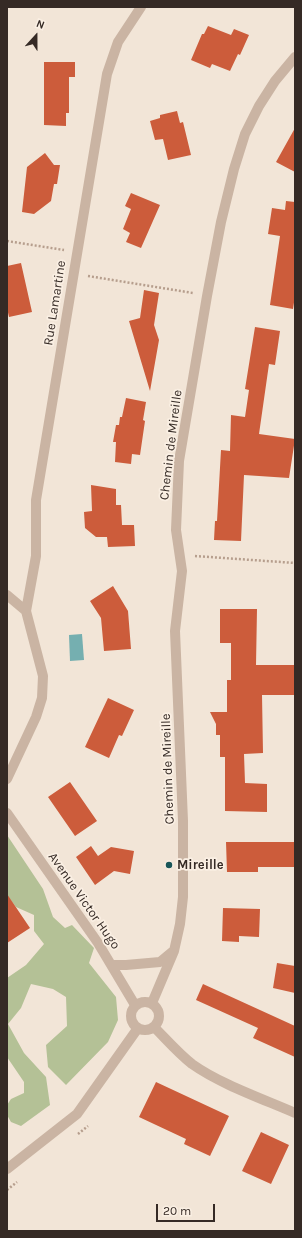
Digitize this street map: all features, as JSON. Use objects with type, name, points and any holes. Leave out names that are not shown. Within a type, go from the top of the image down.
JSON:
[{"type":"street","name":"Rue Lamartine","points":[[26,612],[36,556],[36,500],[107,74],[118,42],[141,7]]},
{"type":"street","name":"Chemin de Mireille","points":[[152,1004],[174,951],[181,918],[184,887],[183,813],[175,631],[182,576],[176,530],[179,461],[221,222],[234,169],[245,134],[259,106],[275,81],[295,57]]},
{"type":"street","points":[[7,595],[26,612],[43,676],[42,698],[36,718],[7,779]]},
{"type":"street","name":"Avenue Victor Hugo","points":[[7,813],[112,965],[135,1006]]},
{"type":"street","points":[[112,965],[160,962],[174,951]]},
{"type":"street","points":[[143,1002],[152,1004],[158,1010],[159,1014],[157,1023],[146,1030],[138,1028],[131,1018],[132,1009],[143,1002]]},
{"type":"street","points":[[154,1026],[177,1051],[192,1064],[214,1076],[295,1113]]},
{"type":"street","points":[[7,1169],[78,1114],[138,1028]]},
{"type":"path","points":[[7,241],[77,253]]},
{"type":"path","points":[[73,274],[176,290]]},
{"type":"path","points":[[180,559],[199,556],[295,563]]},
{"type":"green space","points":[[7,835],[43,889],[53,917],[65,928],[72,925],[94,948],[89,963],[116,997],[118,1020],[108,1042],[66,1085],[48,1067],[46,1045],[67,1026],[66,997],[53,989],[31,984],[21,1008],[8,1024],[24,1053],[46,1077],[50,1105],[21,1126],[11,1122],[7,1115],[7,1105],[11,1099],[24,1093],[24,1082],[7,1057],[7,978],[26,965],[44,944],[34,931],[34,915],[16,907],[7,895]]},
{"type":"water","points":[[82,634],[84,660],[70,661],[69,635]]},
{"type":"building","points":[[208,26],[231,35],[234,29],[249,35],[240,55],[238,54],[230,71],[212,64],[210,68],[191,60],[202,34],[204,34]]},
{"type":"building","points":[[44,62],[75,62],[75,77],[69,77],[69,113],[66,113],[66,126],[44,125]]},
{"type":"building","points":[[177,111],[180,123],[183,122],[191,155],[168,160],[163,139],[155,140],[150,121],[160,118],[160,115]]},
{"type":"building","points":[[295,128],[295,172],[276,162]]},
{"type":"building","points":[[45,153],[54,165],[60,165],[57,184],[54,184],[51,201],[34,214],[22,212],[27,167]]},
{"type":"building","points":[[131,193],[160,205],[141,248],[126,242],[130,233],[123,229],[131,209],[125,206]]},
{"type":"building","points":[[286,201],[295,202],[295,296],[293,309],[270,305],[280,236],[268,234],[272,208],[285,210]]},
{"type":"building","points":[[21,263],[32,312],[9,317],[7,308],[7,266]]},
{"type":"building","points":[[144,290],[159,293],[154,325],[159,340],[150,391],[129,321],[140,318]]},
{"type":"building","points":[[255,327],[280,331],[275,365],[269,364],[259,434],[295,439],[289,478],[244,475],[241,541],[214,540],[215,521],[217,521],[221,450],[230,451],[231,415],[245,417],[249,390],[245,389]]},
{"type":"building","points":[[126,398],[146,402],[140,455],[132,454],[131,464],[115,462],[116,442],[113,442],[116,425],[119,425],[120,417],[122,417]]},
{"type":"building","points":[[91,485],[116,489],[116,505],[121,505],[122,525],[134,525],[135,546],[108,547],[107,537],[96,537],[85,528],[84,512],[92,511]]},
{"type":"building","points":[[113,586],[128,611],[131,649],[104,651],[101,618],[90,601]]},
{"type":"building","points":[[220,609],[257,609],[256,665],[295,665],[295,695],[262,695],[263,753],[244,754],[245,783],[267,784],[267,812],[225,811],[225,757],[220,757],[220,735],[216,735],[216,724],[210,712],[227,712],[227,680],[231,680],[231,643],[220,643]]},
{"type":"building","points":[[108,698],[134,710],[122,736],[119,735],[109,758],[85,747]]},
{"type":"building","points":[[70,782],[97,821],[75,836],[48,797]]},
{"type":"building","points":[[226,842],[295,842],[295,867],[258,867],[258,872],[227,872]]},
{"type":"building","points":[[91,846],[98,856],[111,847],[134,851],[130,874],[114,871],[95,885],[76,857]]},
{"type":"building","points":[[7,894],[30,928],[7,943]]},
{"type":"building","points":[[223,908],[260,909],[259,937],[239,936],[239,942],[222,941]]},
{"type":"building","points":[[277,963],[295,966],[295,993],[273,988]]},
{"type":"building","points":[[203,984],[295,1026],[295,1057],[253,1038],[258,1028],[196,1000]]},
{"type":"building","points":[[156,1082],[229,1116],[210,1156],[184,1144],[186,1139],[139,1117]]},
{"type":"building","points":[[261,1132],[289,1145],[271,1184],[242,1171]]},
{"type":"place","name":"Mireille","points":[[169,865]]}]
